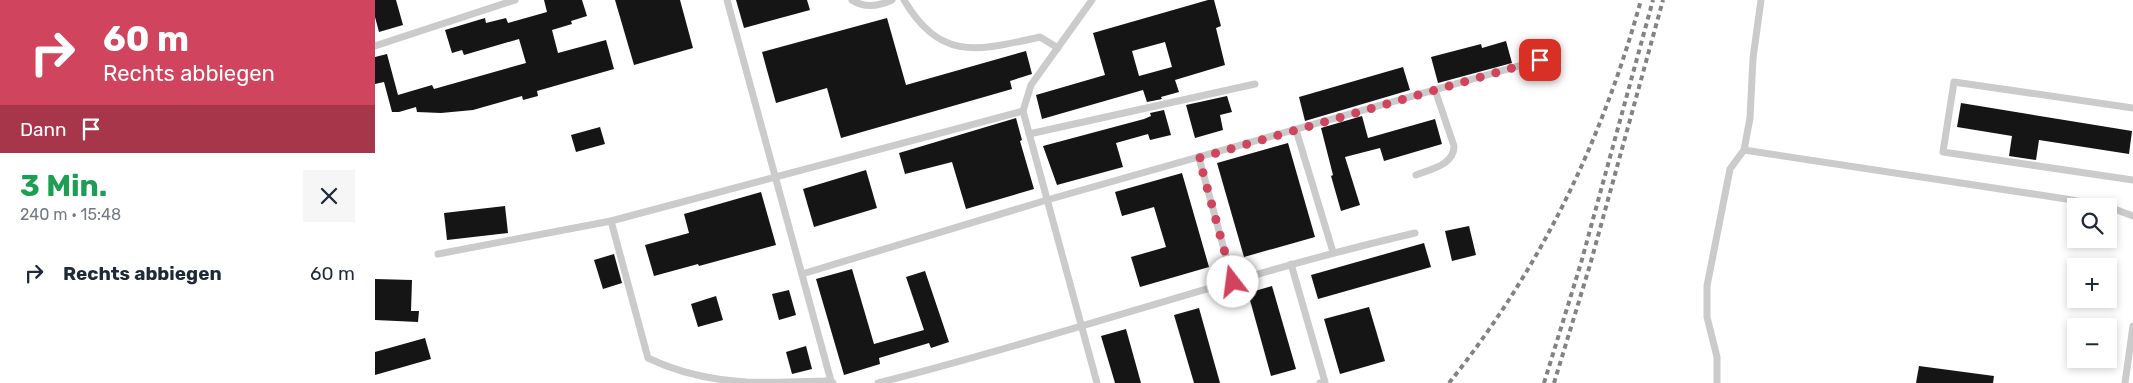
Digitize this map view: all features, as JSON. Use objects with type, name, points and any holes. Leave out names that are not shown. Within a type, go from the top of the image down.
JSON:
[{"type":"lane","points":[[375,46],[515,0]]},
{"type":"lane","points":[[611,221],[648,358],[663,365],[693,374],[745,382],[833,382],[727,0]]},
{"type":"lane","points":[[852,0],[860,5],[884,4],[892,0]]},
{"type":"lane","points":[[904,0],[927,30],[950,45],[983,49],[1040,37],[1058,48]]},
{"type":"lane","points":[[1092,0],[1031,85],[1023,111],[1097,383]]},
{"type":"lane","points":[[1717,383],[1717,357],[1707,318],[1707,286],[1731,169],[1744,150],[1750,118],[1753,58],[1761,0]]},
{"type":"lane","points":[[802,274],[1047,200],[1540,60]]},
{"type":"lane","points":[[2133,108],[1954,82],[1943,152],[2133,180]]},
{"type":"lane","points":[[1029,134],[1255,84]]},
{"type":"lane","points":[[1416,175],[1443,165],[1451,158],[1454,152],[1454,146],[1435,90]]},
{"type":"lane","points":[[438,254],[611,221],[1023,111]]},
{"type":"lane","points":[[1295,130],[1333,252]]},
{"type":"lane","points":[[1744,150],[2067,199]]},
{"type":"lane","points":[[1199,158],[1233,282]]},
{"type":"lane","points":[[2117,211],[2133,216]]},
{"type":"lane","points":[[878,383],[1082,326],[1333,252],[1415,233]]},
{"type":"lane","points":[[1291,264],[1325,382],[1320,383]]},
{"type":"lane","points":[[2125,383],[2133,326]]},
{"type":"building","points":[[375,0],[396,0],[403,25],[379,32],[375,17]]},
{"type":"building","points":[[544,0],[582,0],[587,16],[571,21],[572,24],[552,30],[558,53],[606,40],[614,69],[537,91],[538,96],[523,100],[522,96],[473,110],[441,113],[417,112],[416,107],[392,112],[384,82],[375,84],[375,57],[387,54],[398,95],[432,85],[434,89],[526,63],[519,39],[464,55],[462,50],[452,53],[445,30],[485,18],[486,23],[506,18],[508,23],[547,12]]},
{"type":"building","points":[[615,0],[680,0],[693,48],[634,65]]},
{"type":"building","points":[[736,0],[807,0],[810,10],[744,28]]},
{"type":"building","points":[[1208,0],[1214,0],[1221,26],[1216,28],[1225,65],[1175,80],[1179,92],[1161,97],[1162,99],[1147,102],[1143,90],[1042,119],[1036,95],[1105,75],[1093,33]],"holes":[[[1165,42],[1172,67],[1139,76],[1132,51]]]},
{"type":"building","points":[[887,18],[906,85],[1026,51],[1032,74],[1010,81],[1012,89],[841,138],[827,88],[776,103],[762,52]]},
{"type":"building","points":[[1506,41],[1512,63],[1438,83],[1431,57],[1481,44],[1482,48]]},
{"type":"building","points":[[1403,67],[1410,90],[1305,121],[1299,97]]},
{"type":"building","points":[[1227,96],[1232,112],[1220,115],[1223,130],[1195,138],[1186,105]]},
{"type":"building","points":[[1961,103],[2132,131],[2129,154],[2039,140],[2036,160],[2009,156],[2012,136],[1957,127]]},
{"type":"building","points":[[1164,110],[1171,135],[1150,140],[1148,134],[1116,143],[1123,167],[1057,185],[1043,146],[1144,119],[1151,116],[1150,113]]},
{"type":"building","points":[[1362,116],[1368,138],[1435,119],[1442,144],[1384,161],[1380,148],[1345,157],[1360,205],[1341,211],[1331,176],[1333,175],[1321,128]]},
{"type":"building","points":[[1016,118],[1022,140],[1020,141],[1034,189],[966,209],[952,162],[905,174],[899,153]]},
{"type":"building","points":[[600,127],[605,144],[576,152],[571,135]]},
{"type":"building","points":[[1288,143],[1315,237],[1244,257],[1217,163]]},
{"type":"building","points":[[866,170],[877,208],[814,227],[803,189]]},
{"type":"building","points":[[1182,173],[1209,267],[1140,287],[1131,257],[1166,247],[1154,207],[1122,216],[1115,192]]},
{"type":"building","points":[[761,192],[776,245],[654,276],[645,245],[689,233],[684,214]]},
{"type":"building","points":[[505,206],[508,233],[447,240],[444,213]]},
{"type":"building","points":[[1469,226],[1476,255],[1452,261],[1445,231]]},
{"type":"building","points":[[1424,243],[1431,267],[1318,299],[1311,275]]},
{"type":"building","points":[[614,254],[622,283],[603,289],[594,260]]},
{"type":"building","points":[[852,269],[874,344],[924,330],[906,277],[925,271],[949,342],[931,348],[929,343],[879,358],[880,364],[844,375],[816,279]]},
{"type":"building","points":[[375,279],[412,280],[411,311],[419,311],[418,322],[375,320]]},
{"type":"building","points":[[1272,286],[1296,369],[1271,376],[1248,293]]},
{"type":"building","points":[[789,290],[796,315],[779,320],[772,294]]},
{"type":"building","points":[[716,296],[723,320],[698,327],[691,304]]},
{"type":"building","points":[[1369,307],[1385,361],[1340,374],[1324,319]]},
{"type":"building","points":[[1199,308],[1220,383],[1194,383],[1174,315]]},
{"type":"building","points":[[1126,329],[1141,383],[1115,383],[1101,336]]},
{"type":"building","points":[[425,338],[431,359],[375,375],[375,352]]},
{"type":"building","points":[[806,346],[812,369],[792,374],[786,352]]},
{"type":"building","points":[[1919,366],[1994,376],[1993,383],[1916,383]]},
{"type":"railway","points":[[1449,383],[1482,339],[1512,294],[1540,248],[1565,201],[1607,103],[1641,0]]},
{"type":"railway","points":[[1544,383],[1581,263],[1653,0]]},
{"type":"railway","points":[[1554,383],[1590,265],[1663,0]]},
{"type":"route","points":[[1233,282],[1199,158],[1540,60]]}]
